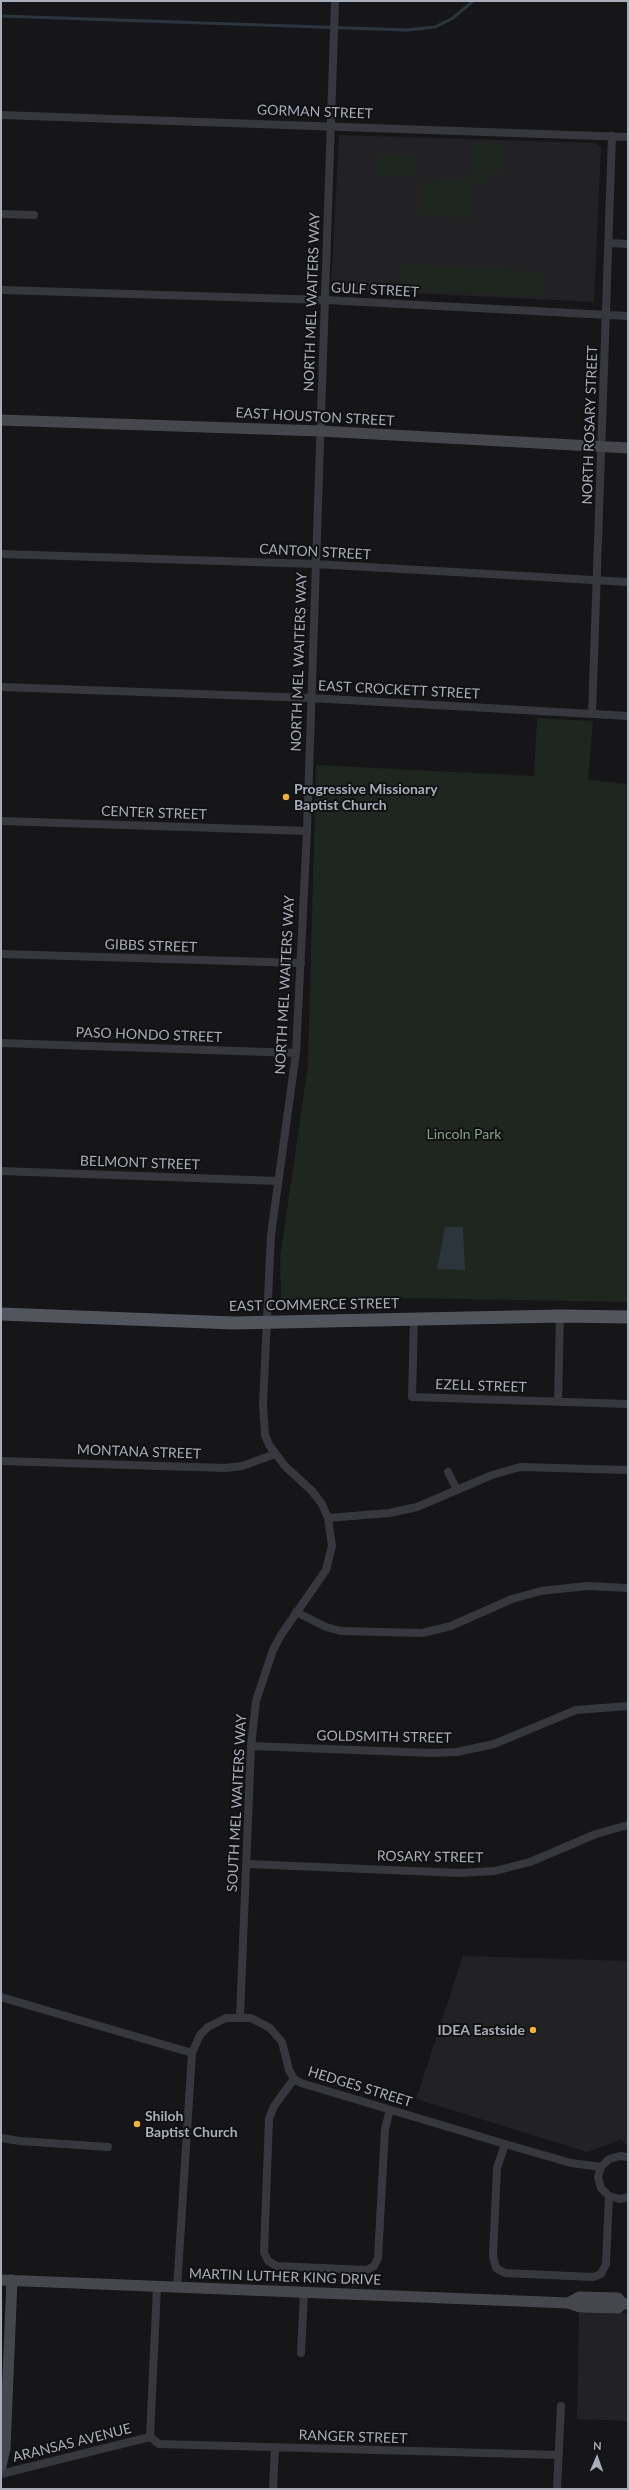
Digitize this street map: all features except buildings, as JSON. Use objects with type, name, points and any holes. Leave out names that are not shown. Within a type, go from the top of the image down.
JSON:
[{"type":"main road","name":"EAST HOUSTON STREET","points":[[1,420],[320,431],[628,448]]},
{"type":"main road","name":"EAST COMMERCE STREET","points":[[1,1314],[234,1323],[560,1316],[628,1317]]},
{"type":"main road","name":"MARTIN LUTHER KING DRIVE","points":[[6,2280],[304,2294],[568,2303],[580,2307],[618,2308],[625,2304]]},
{"type":"main road","points":[[1,2466],[5,2448],[6,2280]]},
{"type":"street","name":"NORTH MEL WAITERS WAY","points":[[266,1322],[272,1235],[296,1053],[301,963],[307,830],[335,1]]},
{"type":"street","name":"GORMAN STREET","points":[[1,115],[628,137]]},
{"type":"street","name":"NORTH ROSARY STREET","points":[[592,714],[598,581],[612,136]]},
{"type":"street","points":[[1,214],[34,215]]},
{"type":"street","points":[[609,243],[628,244]]},
{"type":"street","name":"GULF STREET","points":[[1,290],[325,300],[628,316]]},
{"type":"street","name":"CANTON STREET","points":[[1,554],[315,564],[628,582]]},
{"type":"street","name":"EAST CROCKETT STREET","points":[[1,687],[311,698],[628,716]]},
{"type":"street","name":"CENTER STREET","points":[[1,821],[307,830]]},
{"type":"street","name":"GIBBS STREET","points":[[1,954],[301,963]]},
{"type":"street","name":"PASO HONDO STREET","points":[[1,1044],[296,1053]]},
{"type":"street","name":"BELMONT STREET","points":[[1,1171],[278,1182]]},
{"type":"street","points":[[558,1401],[560,1316]]},
{"type":"street","name":"EZELL STREET","points":[[414,1319],[412,1397],[628,1404]]},
{"type":"street","name":"SOUTH MEL WAITERS WAY","points":[[240,2016],[251,1746],[254,1715],[261,1682],[281,1635],[326,1570],[330,1558],[332,1539],[328,1518],[312,1491],[275,1454],[265,1435],[263,1422],[266,1322]]},
{"type":"street","name":"MONTANA STREET","points":[[1,1461],[225,1468],[242,1466],[275,1454]]},
{"type":"street","points":[[328,1518],[389,1513],[416,1507],[498,1473],[520,1467],[628,1470]]},
{"type":"street","points":[[448,1472],[457,1490]]},
{"type":"street","points":[[296,1612],[326,1627],[341,1631],[422,1633],[451,1626],[512,1599],[541,1591],[587,1586],[628,1588]]},
{"type":"street","name":"GOLDSMITH STREET","points":[[251,1746],[432,1753],[457,1752],[494,1744],[576,1710],[628,1706]]},
{"type":"street","name":"ROSARY STREET","points":[[247,1864],[460,1872],[495,1871],[530,1862],[610,1829],[628,1825]]},
{"type":"street","points":[[1,1997],[192,2053],[177,2288]]},
{"type":"street","name":"HEDGES STREET","points":[[192,2053],[200,2035],[208,2027],[226,2018],[240,2016],[261,2021],[277,2035],[282,2042],[289,2070],[294,2079],[390,2110],[571,2163],[601,2167]]},
{"type":"street","points":[[294,2079],[274,2106],[269,2119],[264,2252],[268,2261],[277,2266],[367,2270],[374,2266],[378,2258],[385,2129],[390,2110]]},
{"type":"street","points":[[1,2138],[20,2141],[108,2147]]},
{"type":"street","points":[[505,2144],[496,2168],[493,2256],[496,2268],[505,2273],[593,2277],[601,2274],[606,2264],[609,2196]]},
{"type":"street","points":[[628,2157],[614,2156],[601,2167],[599,2183],[609,2196],[620,2199],[628,2197]]},
{"type":"street","points":[[150,2436],[157,2287]]},
{"type":"street","points":[[301,2352],[304,2294]]},
{"type":"street","points":[[557,2489],[561,2406]]},
{"type":"street","name":"RANGER STREET","points":[[150,2436],[159,2444],[559,2455]]},
{"type":"street","name":"ARANSAS AVENUE","points":[[1,2474],[150,2436]]},
{"type":"street","points":[[273,2489],[275,2448]]},
{"type":"shaded area","points":[[339,135],[596,143],[601,147],[594,302],[331,289]]},
{"type":"shaded area","points":[[445,1227],[463,1227],[465,1270],[437,1269]]},
{"type":"shaded area","name":"IDEA Eastside","points":[[463,1956],[628,1961],[628,2146],[621,2140],[587,2152],[416,2099]]},
{"type":"shaded area","points":[[579,2313],[628,2313],[628,2421],[577,2419]]},
{"type":"green space","points":[[475,142],[503,144],[501,173],[487,172],[485,185],[472,184],[470,218],[419,215],[421,182],[440,183],[441,179],[473,181]]},
{"type":"green space","points":[[379,154],[416,156],[415,176],[378,174]]},
{"type":"green space","points":[[402,264],[545,272],[544,297],[400,289]]},
{"type":"green space","name":"Lincoln Park","points":[[537,718],[593,721],[588,780],[628,784],[628,1302],[408,1298],[281,1299],[280,1259],[308,1064],[316,765],[534,776]]},
{"type":"waterway","points":[[1,16],[407,30],[435,27],[453,18],[473,1]]},
{"type":"place","name":"Progressive Missionary Baptist Church","points":[[286,797]]},
{"type":"place","name":"IDEA Eastside","points":[[533,2030]]},
{"type":"place","name":"Shiloh Baptist Church","points":[[137,2124]]}]
